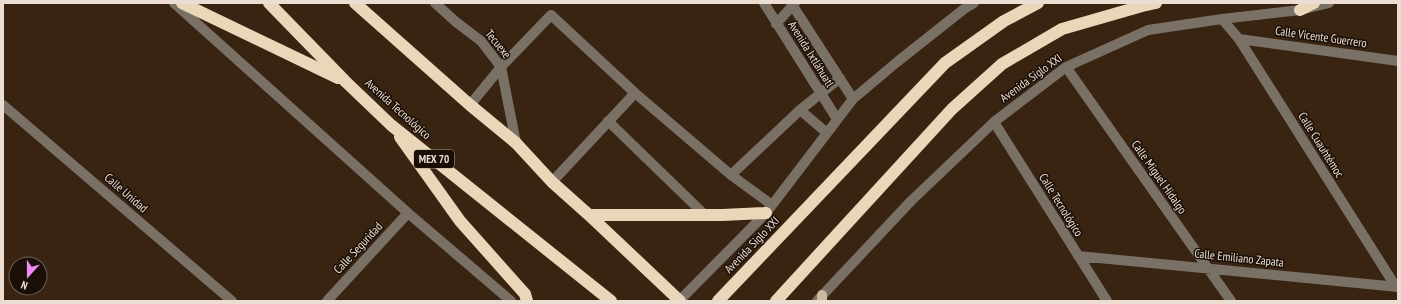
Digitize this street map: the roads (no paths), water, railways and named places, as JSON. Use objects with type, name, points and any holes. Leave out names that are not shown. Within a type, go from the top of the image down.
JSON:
[{"type":"highway","points":[[182,3],[346,82]]},
{"type":"highway","name":"Avenida Tecnológico","points":[[269,3],[346,82],[391,125],[611,301]]},
{"type":"highway","points":[[355,3],[470,105],[516,143],[552,182],[589,214],[679,301]]},
{"type":"highway","name":"Avenida Siglo XXI","points":[[718,301],[945,63],[1004,21],[1038,3]]},
{"type":"highway","name":"Avenida Siglo XXI","points":[[776,301],[952,109],[1002,64],[1062,29],[1156,3]]},
{"type":"highway","points":[[1300,10],[1314,3]]},
{"type":"highway","points":[[391,125],[460,221],[525,294],[527,301]]},
{"type":"highway","points":[[589,214],[705,215],[769,209]]},
{"type":"street","points":[[174,3],[408,213],[511,301]]},
{"type":"street","name":"Tecuexe","points":[[435,3],[456,22],[481,40],[501,67],[516,143]]},
{"type":"street","name":"Avenida Ixtláhuatl","points":[[764,3],[837,119]]},
{"type":"street","name":"Avenida Siglo XXI","points":[[679,301],[769,209],[853,99],[896,62],[964,9],[974,3]]},
{"type":"street","name":"Avenida Siglo XXI","points":[[820,299],[911,201],[994,122],[1066,67],[1148,30],[1222,18],[1300,10],[1329,3]]},
{"type":"street","points":[[776,24],[793,4]]},
{"type":"street","name":"Avenida Ixtláhuatl","points":[[793,4],[853,99]]},
{"type":"street","points":[[470,105],[501,67],[551,15],[635,93],[769,209]]},
{"type":"street","name":"Calle Cuauhtémoc","points":[[1222,18],[1239,39],[1397,287]]},
{"type":"street","name":"Calle Vicente Guerrero","points":[[1239,39],[1398,61]]},
{"type":"street","name":"Calle Miguel Hidalgo","points":[[1066,67],[1231,301]]},
{"type":"street","points":[[731,175],[800,110],[840,78]]},
{"type":"street","points":[[552,182],[635,93]]},
{"type":"street","name":"Calle Unidad","points":[[3,105],[232,301]]},
{"type":"street","points":[[800,110],[826,133]]},
{"type":"street","points":[[608,121],[705,215]]},
{"type":"street","name":"Calle Tecnológico","points":[[994,122],[1107,301]]},
{"type":"street","name":"Calle Seguridad","points":[[327,301],[408,213]]},
{"type":"street","name":"Calle Emiliano Zapata","points":[[1078,256],[1397,287]]}]
